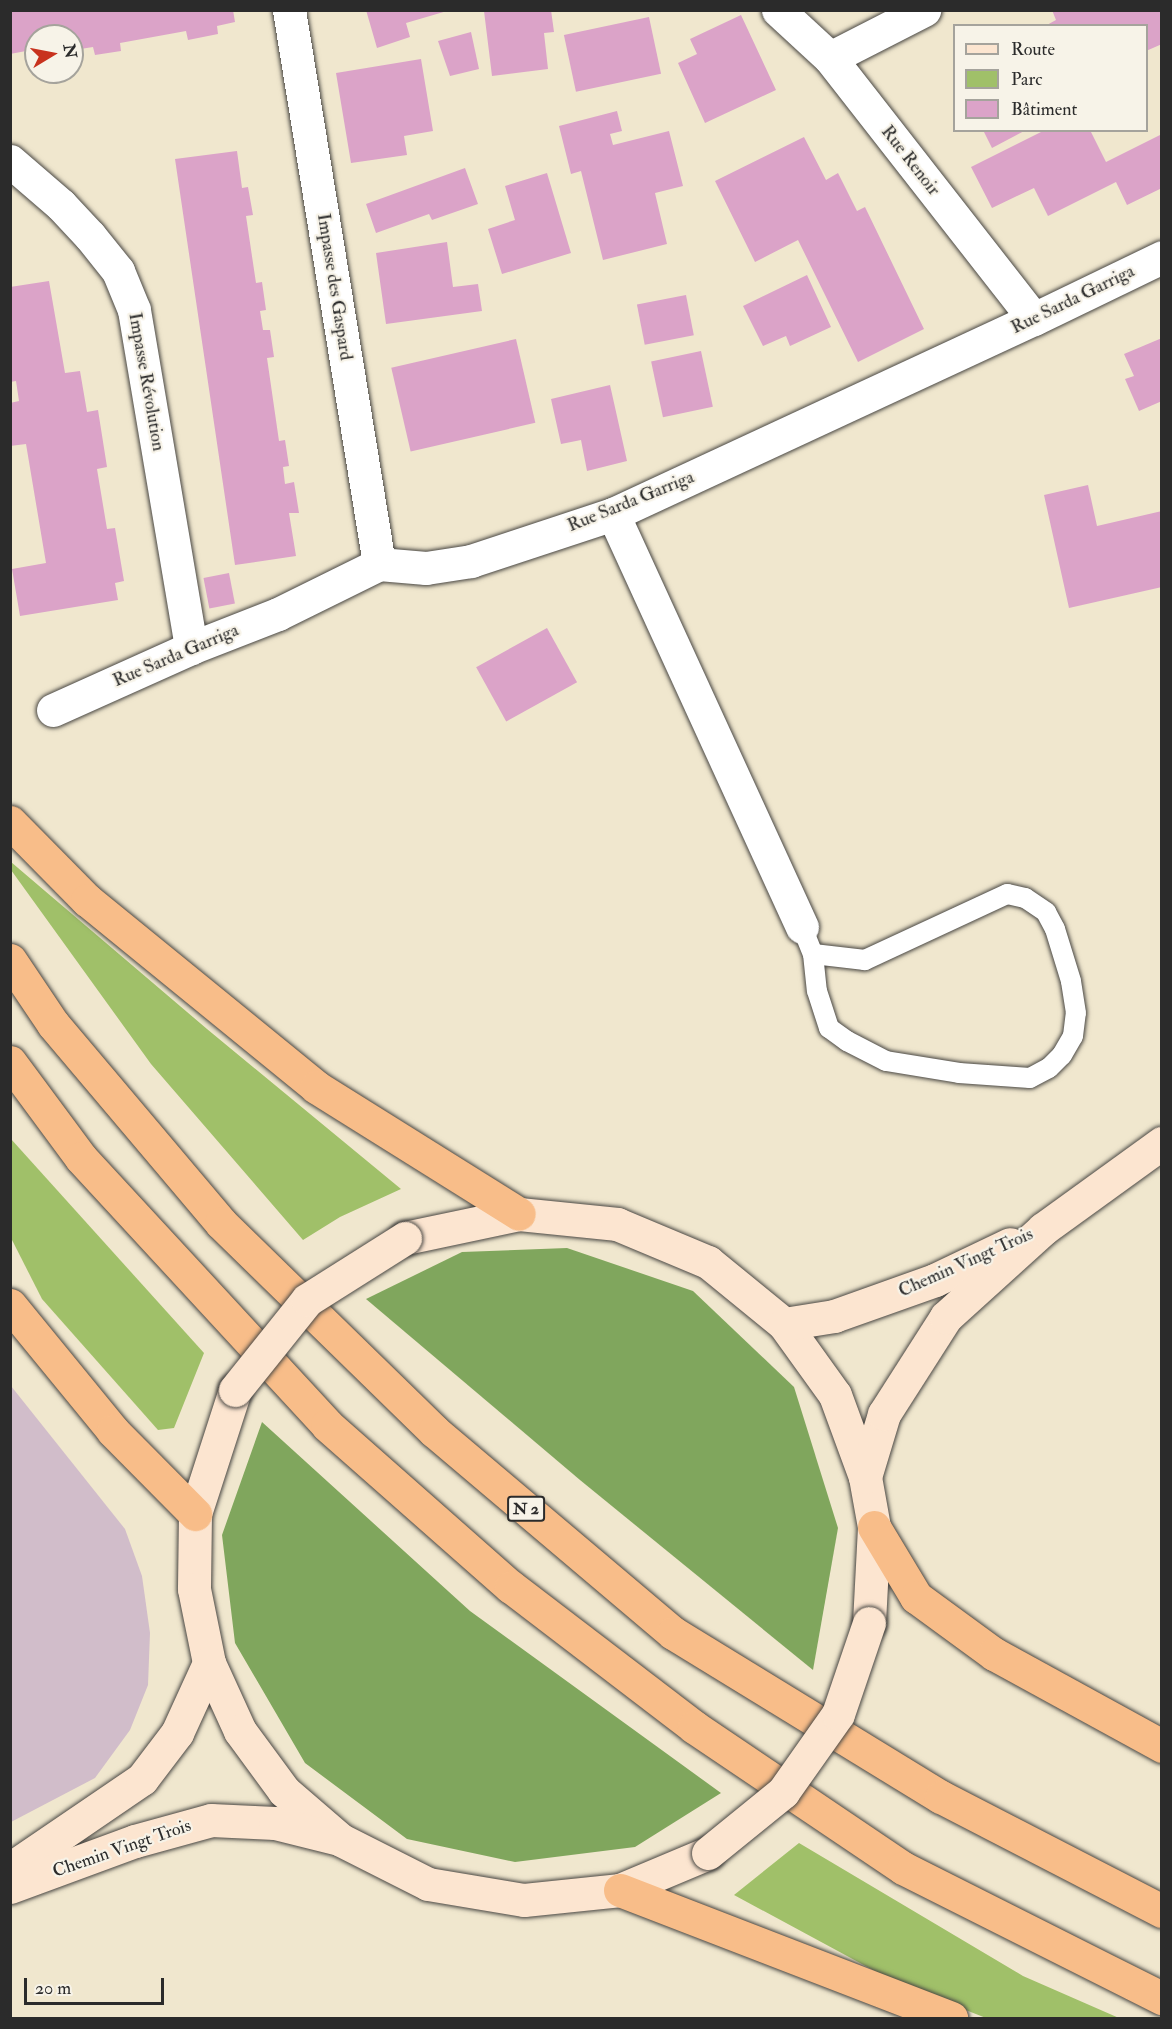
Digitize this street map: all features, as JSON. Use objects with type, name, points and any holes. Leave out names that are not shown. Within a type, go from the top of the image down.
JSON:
[{"type":"highway","points":[[10,822],[87,900],[316,1087],[519,1214]]},
{"type":"highway","name":"N 2","points":[[10,960],[53,1024],[221,1223],[434,1431],[673,1632],[941,1797],[1161,1911]]},
{"type":"highway","points":[[10,1062],[81,1158],[327,1425],[511,1587],[694,1726],[903,1868],[1161,1998]]},
{"type":"highway","points":[[10,1305],[113,1431],[195,1514]]},
{"type":"highway","points":[[874,1527],[916,1597],[994,1654],[1161,1746]]},
{"type":"highway","points":[[620,1890],[951,2019]]},
{"type":"main road","name":"Chemin Vingt Trois","points":[[866,1477],[884,1414],[946,1317],[1043,1229],[1161,1143]]},
{"type":"main road","points":[[519,1214],[617,1224],[627,1228],[708,1262],[784,1324],[835,1395],[866,1477],[874,1527],[869,1623],[838,1714],[783,1792],[708,1853],[620,1890],[524,1900],[428,1884],[341,1840],[284,1791],[240,1731],[209,1663],[194,1589],[195,1514],[235,1390],[307,1300],[405,1238],[519,1214]]},
{"type":"main road","name":"Chemin Vingt Trois","points":[[784,1324],[834,1316],[935,1280],[1043,1229]]},
{"type":"main road","name":"Chemin Vingt Trois","points":[[10,1869],[142,1779],[177,1733],[209,1663]]},
{"type":"main road","name":"Chemin Vingt Trois","points":[[10,1887],[135,1841],[211,1820],[275,1823],[341,1840]]},
{"type":"street","name":"Impasse des Gaspard","points":[[289,10],[380,564]]},
{"type":"street","name":"Rue Renoir","points":[[778,10],[830,58],[1034,319]]},
{"type":"street","points":[[830,58],[924,10]]},
{"type":"street","name":"Impasse Révolution","points":[[10,161],[61,205],[90,236],[118,271],[134,310],[190,648]]},
{"type":"street","name":"Rue Sarda Garriga","points":[[53,710],[190,648],[278,614],[380,564],[426,568],[471,561],[613,514],[1034,319],[1161,257]]},
{"type":"street","points":[[613,514],[807,941]]},
{"type":"lane","points":[[1007,894],[1025,898],[1046,912],[1055,929],[1071,981],[1076,1013],[1073,1036],[1062,1055],[1049,1068],[1030,1078],[959,1073],[886,1061],[847,1041],[829,1028],[817,991],[807,941],[866,960],[1007,894]]},
{"type":"shaded area","points":[[11,1386],[125,1529],[142,1576],[150,1633],[148,1685],[130,1730],[95,1778],[11,1822]]},
{"type":"green space","points":[[11,862],[207,1029],[401,1189],[340,1217],[303,1240],[151,1064],[11,870]]},
{"type":"green space","points":[[11,1139],[204,1353],[174,1428],[158,1430],[42,1299],[11,1238]]},
{"type":"green space","points":[[567,1248],[693,1291],[794,1387],[838,1528],[813,1670],[580,1480],[366,1299],[462,1252]]},
{"type":"green space","points":[[262,1422],[470,1611],[721,1793],[635,1847],[515,1862],[407,1839],[305,1763],[235,1643],[222,1535]]},
{"type":"green space","points":[[799,1843],[1023,1976],[1119,2018],[986,2018],[897,1983],[734,1895]]},
{"type":"building","points":[[10,10],[233,10],[235,22],[217,26],[218,34],[188,40],[186,31],[120,43],[121,51],[95,55],[93,47],[84,48],[84,24],[24,24],[24,51],[10,54]]},
{"type":"building","points":[[366,10],[447,11],[406,23],[410,37],[377,48]]},
{"type":"building","points":[[551,10],[554,32],[544,33],[548,69],[492,76],[484,11]]},
{"type":"building","points":[[1052,10],[1162,10],[1162,44],[1148,50],[1148,24],[1049,24],[1056,20]]},
{"type":"building","points":[[741,15],[776,90],[705,123],[678,63],[697,54],[690,39]]},
{"type":"building","points":[[649,17],[661,74],[576,92],[564,35]]},
{"type":"building","points":[[471,32],[479,69],[450,76],[438,41]]},
{"type":"building","points":[[421,59],[433,131],[404,136],[407,155],[351,163],[336,73]]},
{"type":"building","points":[[617,111],[622,131],[610,134],[613,145],[669,131],[683,186],[655,193],[667,244],[603,260],[581,171],[571,174],[559,126]]},
{"type":"building","points":[[984,132],[1022,132],[992,148]]},
{"type":"building","points":[[1041,132],[1091,132],[1106,162],[1162,134],[1162,188],[1127,205],[1116,182],[1048,216],[1034,188],[992,208],[971,167]]},
{"type":"building","points":[[804,137],[826,180],[838,173],[857,211],[865,207],[924,329],[858,362],[798,240],[755,262],[715,181]]},
{"type":"building","points":[[237,151],[242,188],[248,187],[253,215],[246,216],[256,283],[262,282],[266,310],[260,311],[263,330],[270,330],[274,357],[267,358],[279,441],[285,440],[289,466],[283,467],[285,484],[294,482],[299,513],[289,513],[296,556],[235,565],[175,159]]},
{"type":"building","points":[[465,168],[478,204],[432,220],[429,214],[376,233],[366,204]]},
{"type":"building","points":[[547,173],[571,253],[502,274],[488,229],[515,220],[505,186]]},
{"type":"building","points":[[447,242],[453,287],[478,284],[482,311],[386,324],[376,253]]},
{"type":"building","points":[[807,275],[831,327],[790,346],[786,336],[763,346],[743,306]]},
{"type":"building","points":[[49,281],[65,373],[80,371],[87,412],[98,410],[107,467],[97,469],[107,529],[115,528],[124,581],[115,583],[118,600],[20,616],[12,569],[46,563],[26,444],[10,446],[10,403],[19,401],[16,381],[10,382],[10,287]]},
{"type":"building","points":[[686,295],[694,335],[645,345],[637,305]]},
{"type":"building","points":[[1162,338],[1162,401],[1139,411],[1125,379],[1134,376],[1124,354]]},
{"type":"building","points":[[516,339],[535,423],[411,452],[391,368]]},
{"type":"building","points":[[701,351],[713,407],[663,417],[651,362]]},
{"type":"building","points":[[610,385],[627,461],[587,471],[581,440],[561,444],[551,399]]},
{"type":"building","points":[[1088,485],[1097,526],[1162,511],[1162,587],[1069,608],[1044,495]]},
{"type":"building","points":[[229,573],[235,603],[209,608],[203,578]]},
{"type":"building","points":[[547,628],[577,682],[506,721],[476,667]]}]
